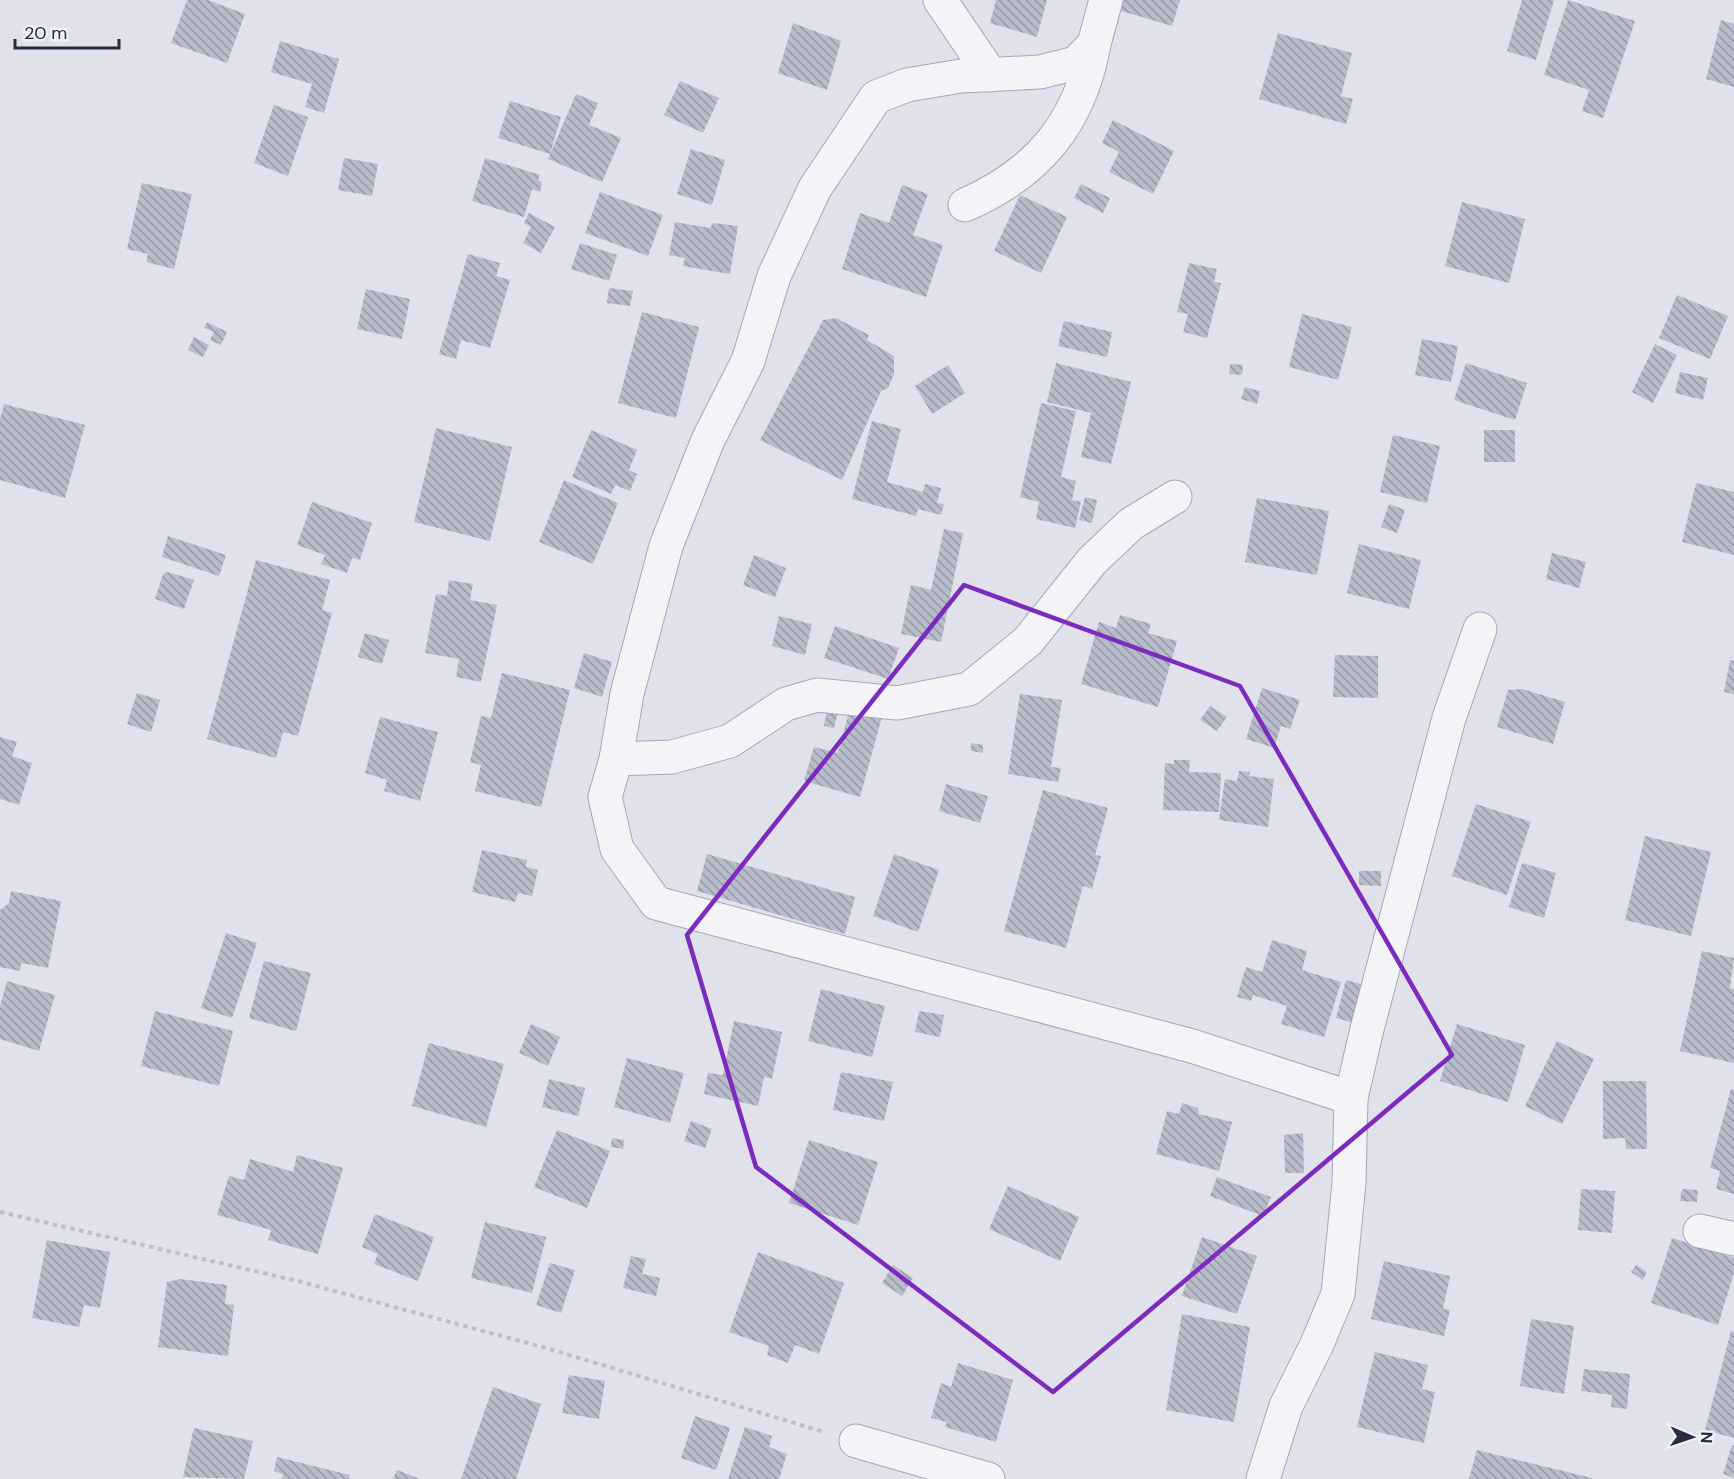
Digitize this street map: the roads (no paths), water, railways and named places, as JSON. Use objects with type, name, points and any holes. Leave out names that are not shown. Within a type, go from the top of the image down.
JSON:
[{"type":"street","points":[[940,0],[991,75]]},
{"type":"street","points":[[965,206],[996,192],[1045,152],[1071,117],[1088,77],[1094,44],[1107,0]]},
{"type":"street","points":[[1094,44],[1076,63],[1040,72],[962,76],[907,85],[876,97],[815,188],[774,276],[747,361],[708,440],[666,546],[627,694],[616,759],[604,797],[617,849],[656,903],[1180,1043],[1351,1098]]},
{"type":"street","points":[[616,759],[672,757],[730,741],[786,704],[817,694],[897,703],[969,689],[1028,641],[1092,561],[1131,524],[1175,497]]},
{"type":"street","points":[[1263,1479],[1286,1406],[1317,1344],[1338,1294],[1348,1195],[1351,1098],[1449,718],[1480,629]]},
{"type":"street","points":[[1700,1231],[1734,1239]]},
{"type":"street","points":[[856,1441],[988,1479]]}]
